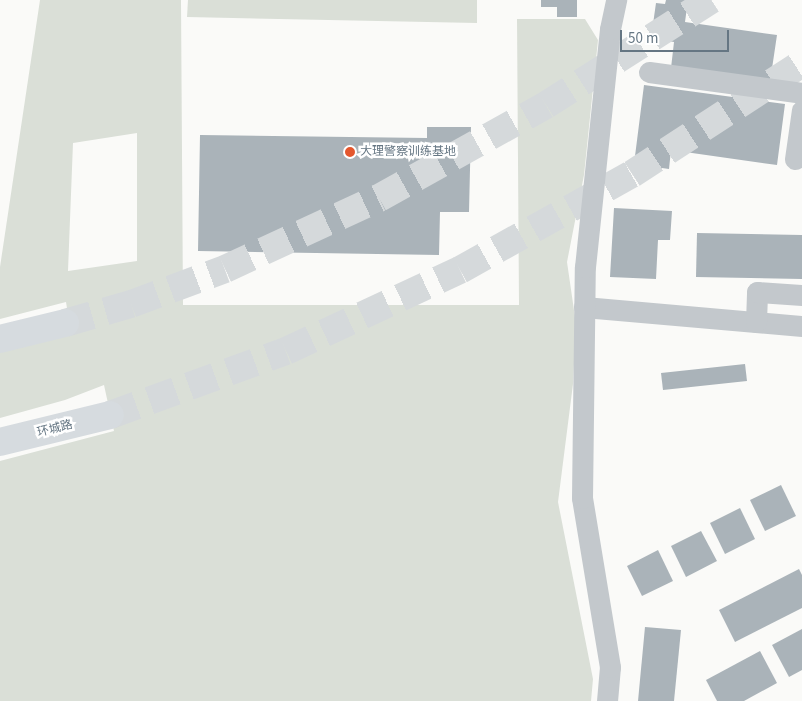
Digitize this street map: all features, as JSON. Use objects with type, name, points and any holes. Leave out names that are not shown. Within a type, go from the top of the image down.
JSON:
[{"type":"main road","points":[[0,339],[65,323]]},
{"type":"main road","name":"环城路","points":[[0,442],[110,415]]},
{"type":"street","points":[[607,701],[610,667],[582,498],[584,307],[587,247],[616,0]]},
{"type":"street","points":[[649,72],[802,93]]},
{"type":"street","points":[[795,159],[802,110]]},
{"type":"street","points":[[756,322],[757,292],[802,295]]},
{"type":"street","points":[[584,307],[802,326]]},
{"type":"shaded area","points":[[40,0],[181,0],[183,305],[519,305],[517,19],[585,19],[598,40],[584,175],[567,262],[576,324],[573,384],[558,502],[593,679],[591,701],[0,701],[0,461],[114,431],[104,385],[65,400],[0,418],[0,348],[71,333],[66,302],[0,319],[0,267]],"holes":[[[137,133],[137,261],[68,271],[73,143]]]},
{"type":"shaded area","points":[[188,0],[477,0],[477,23],[187,17]]},
{"type":"building","points":[[541,0],[577,0],[577,17],[557,17],[557,7],[541,7]]},
{"type":"building","points":[[666,0],[688,0],[685,22],[777,35],[770,82],[671,68],[674,42],[651,38],[656,3],[665,4]]},
{"type":"building","points":[[644,85],[785,104],[777,165],[671,150],[669,169],[634,164]]},
{"type":"building","points":[[427,127],[471,127],[469,212],[440,212],[439,255],[198,251],[200,135],[427,138]]},
{"type":"building","points":[[614,208],[672,211],[670,240],[658,240],[656,279],[610,277]]},
{"type":"building","points":[[697,233],[802,235],[802,279],[696,277]]},
{"type":"building","points":[[745,364],[747,381],[663,390],[661,373]]},
{"type":"building","points":[[781,485],[796,516],[765,531],[750,500]]},
{"type":"building","points":[[740,508],[755,539],[725,554],[710,523]]},
{"type":"building","points":[[701,531],[717,561],[686,577],[671,546]]},
{"type":"building","points":[[658,550],[673,581],[642,596],[627,566]]},
{"type":"building","points":[[799,569],[802,575],[802,608],[735,642],[719,610]]},
{"type":"building","points":[[645,627],[681,630],[674,701],[638,701]]},
{"type":"building","points":[[802,629],[802,670],[789,677],[772,645]]},
{"type":"building","points":[[760,651],[777,683],[744,701],[717,701],[706,680]]},
{"type":"tunnel","points":[[65,323],[131,304],[225,269],[379,198],[546,105],[711,0]]},
{"type":"tunnel","points":[[110,415],[286,351],[460,270],[632,174],[802,63]]},
{"type":"place","name":"大理警察训练基地","points":[[350,152]]}]
